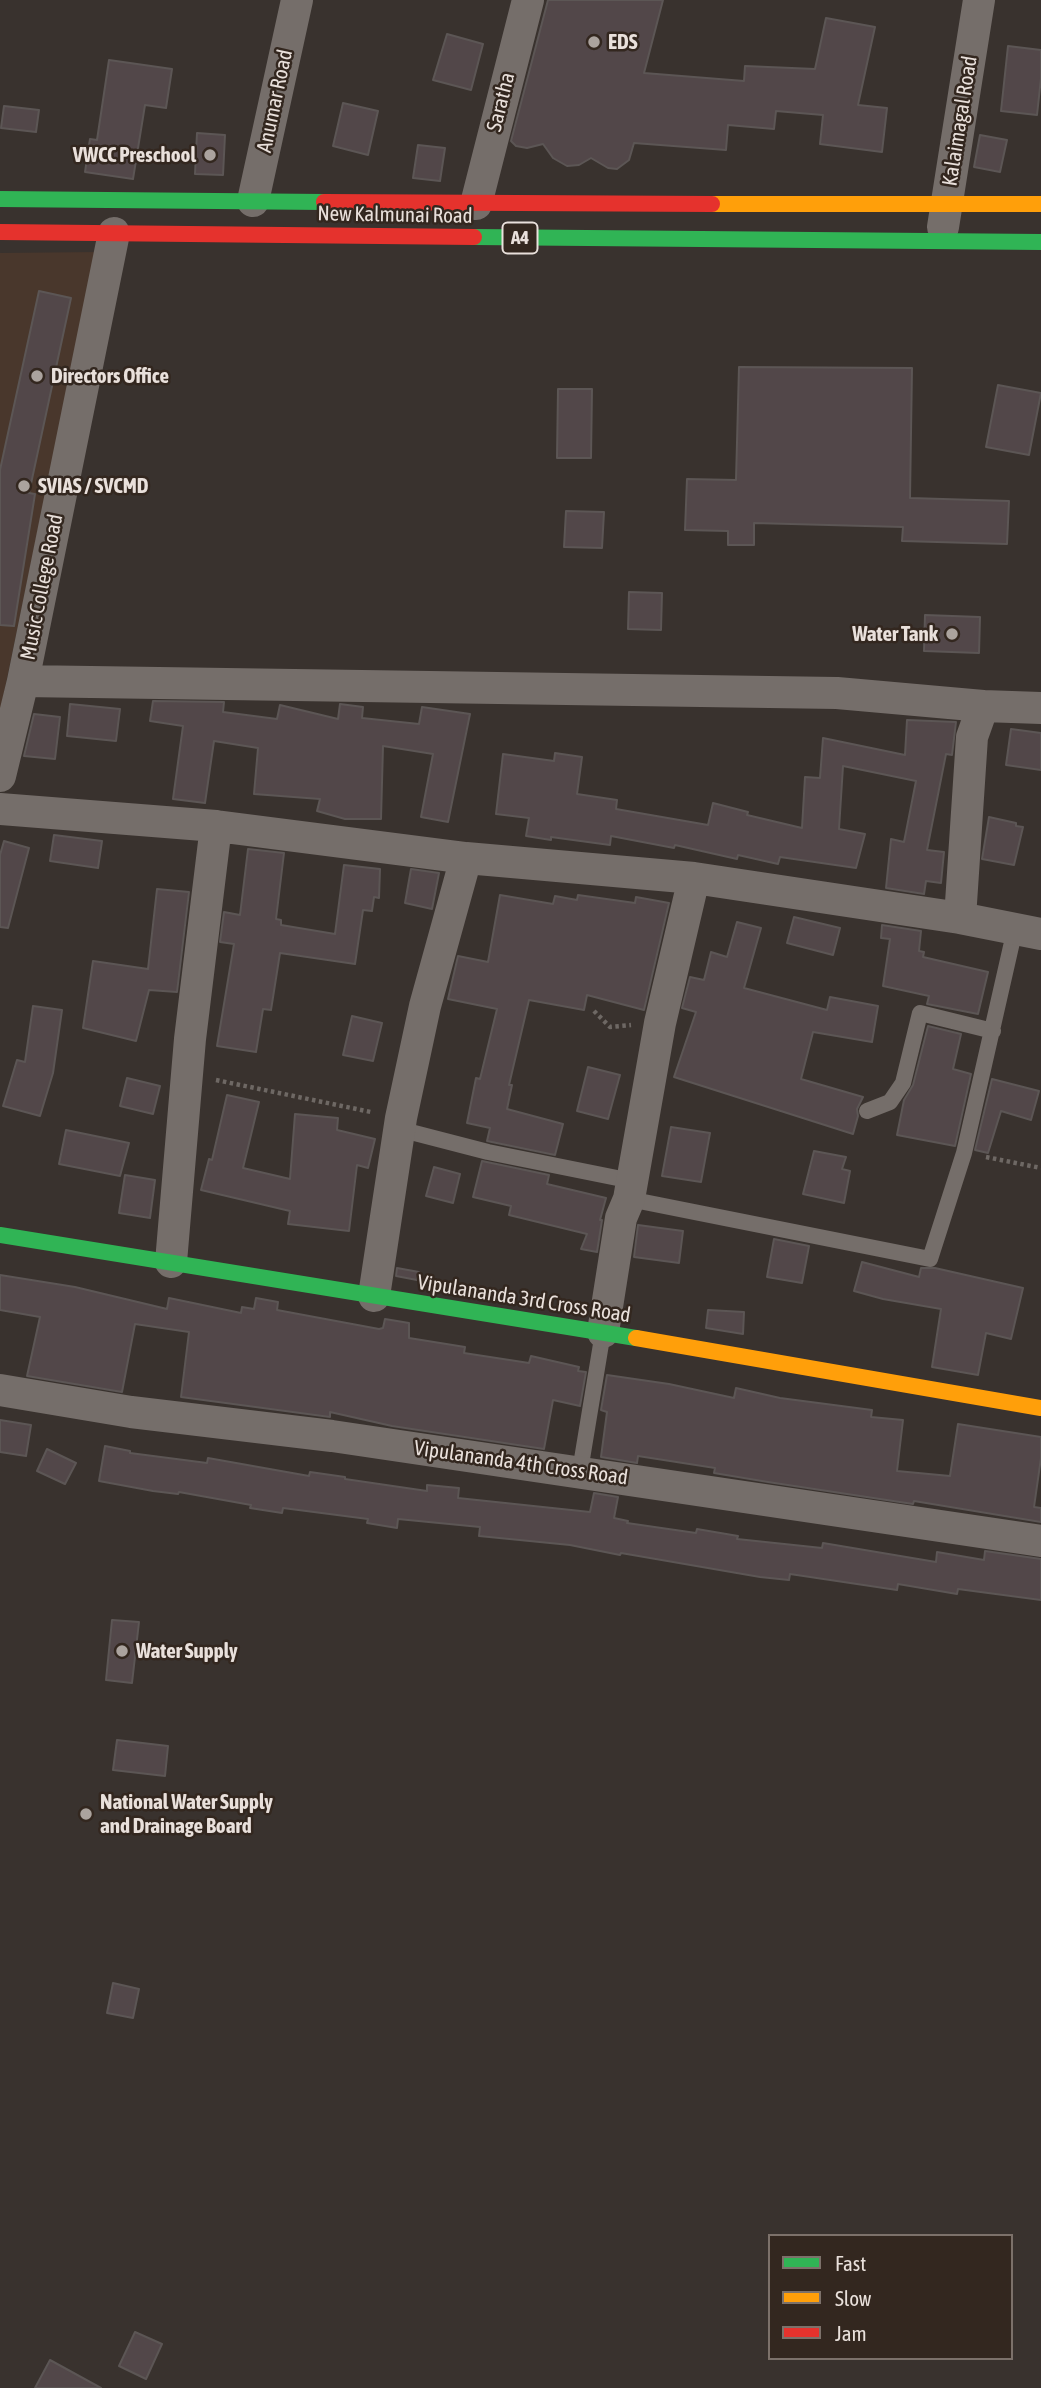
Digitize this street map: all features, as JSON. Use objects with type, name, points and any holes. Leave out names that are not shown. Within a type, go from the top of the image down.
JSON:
[{"type":"main road","name":"New Kalmunai Road","points":[[0,198],[476,204],[1041,204]]},
{"type":"main road","name":"New Kalmunai Road","points":[[0,232],[1041,242]]},
{"type":"main road","name":"Vipulananda 3rd Cross Road","points":[[0,1235],[603,1332],[1041,1408]]},
{"type":"street","name":"Anumar Road","points":[[253,201],[297,0]]},
{"type":"street","name":"Saratha","points":[[476,204],[528,0]]},
{"type":"street","name":"Kalaimagal Road","points":[[941,242],[979,0]]},
{"type":"street","name":"Music College Road","points":[[0,776],[23,681],[114,233]]},
{"type":"street","points":[[23,681],[837,693],[983,706],[1041,708]]},
{"type":"street","points":[[960,918],[972,737],[983,706]]},
{"type":"street","points":[[0,809],[216,826],[466,858],[694,878],[960,918],[1028,931]]},
{"type":"street","points":[[171,1262],[187,1074],[216,826]]},
{"type":"street","points":[[374,1296],[400,1124],[425,1006],[466,858]]},
{"type":"street","points":[[603,1332],[621,1218],[630,1190],[660,1023],[694,878]]},
{"type":"street","name":"Vipulananda 4th Cross Road","points":[[0,1390],[131,1412],[332,1436],[580,1471],[1041,1541]]},
{"type":"lane","points":[[400,1124],[488,1152],[630,1190],[930,1259],[964,1153],[993,1031],[1028,931]]},
{"type":"lane","points":[[867,1111],[890,1102],[903,1083],[920,1013],[993,1031]]},
{"type":"lane","points":[[580,1471],[603,1332]]},
{"type":"path","points":[[594,1011],[610,1027],[660,1023]]},
{"type":"path","points":[[187,1074],[400,1124]]},
{"type":"path","points":[[964,1153],[1041,1168]]},
{"type":"shaded area","name":"SVIAS / SVCMD","points":[[100,252],[37,534],[0,712],[0,253]]},
{"type":"building","points":[[548,0],[663,0],[644,73],[744,81],[745,66],[815,69],[826,18],[875,27],[858,105],[887,108],[882,152],[820,144],[823,115],[776,111],[774,129],[728,125],[726,150],[634,143],[629,160],[617,169],[608,168],[591,158],[579,165],[567,166],[553,158],[543,144],[527,148],[516,146],[511,141]]},
{"type":"building","points":[[447,34],[483,44],[471,90],[433,80]]},
{"type":"building","points":[[1008,46],[1041,50],[1037,115],[1001,111]]},
{"type":"building","points":[[109,60],[172,69],[166,108],[145,105],[133,179],[85,172],[90,139],[97,140]]},
{"type":"building","points":[[343,103],[378,111],[368,155],[333,146]]},
{"type":"building","points":[[4,106],[39,110],[36,132],[1,128]]},
{"type":"building","name":"VWCC Preschool","points":[[197,133],[225,135],[223,175],[195,174]]},
{"type":"building","points":[[980,135],[1007,140],[1000,172],[974,167]]},
{"type":"building","points":[[418,145],[445,148],[440,181],[413,178]]},
{"type":"building","points":[[39,291],[71,298],[29,493],[35,494],[14,626],[0,625],[0,470]]},
{"type":"building","points":[[739,367],[912,368],[910,498],[1009,501],[1007,544],[902,541],[903,527],[754,523],[754,545],[728,545],[728,531],[685,530],[687,479],[736,480]]},
{"type":"building","points":[[998,385],[1041,393],[1029,455],[986,447]]},
{"type":"building","points":[[558,389],[592,389],[591,458],[557,458]]},
{"type":"building","points":[[566,511],[604,512],[602,548],[564,547]]},
{"type":"building","points":[[629,592],[662,593],[661,630],[628,629]]},
{"type":"building","name":"Water Tank","points":[[925,615],[980,617],[979,653],[924,651]]},
{"type":"building","points":[[153,701],[224,702],[223,712],[277,719],[280,705],[338,719],[340,704],[363,707],[362,718],[419,724],[422,707],[470,714],[448,822],[421,817],[433,754],[383,746],[381,819],[345,819],[317,811],[320,799],[254,794],[258,748],[214,741],[205,803],[173,799],[183,726],[150,721]]},
{"type":"building","points":[[70,704],[120,709],[116,741],[67,736]]},
{"type":"building","points":[[34,714],[60,717],[55,759],[24,756]]},
{"type":"building","points":[[907,720],[956,722],[952,755],[946,754],[927,850],[944,852],[941,883],[926,881],[924,894],[886,888],[891,839],[904,842],[916,781],[843,766],[839,829],[865,834],[856,868],[780,857],[778,864],[738,855],[737,859],[675,845],[674,848],[611,836],[610,845],[551,837],[551,840],[526,836],[529,818],[496,814],[503,754],[554,761],[555,753],[582,757],[577,794],[617,800],[616,809],[708,825],[713,803],[748,812],[747,815],[802,828],[805,777],[820,778],[823,738],[905,755]]},
{"type":"building","points":[[1011,729],[1041,733],[1041,770],[1006,765]]},
{"type":"building","points":[[989,817],[1023,827],[1014,865],[982,859]]},
{"type":"building","points":[[54,835],[102,841],[98,868],[50,861]]},
{"type":"building","points":[[4,841],[29,848],[8,928],[0,927],[0,855]]},
{"type":"building","points":[[248,849],[284,853],[276,919],[281,920],[281,925],[335,934],[344,865],[380,869],[379,898],[374,897],[372,911],[363,910],[355,964],[280,953],[271,1010],[263,1009],[256,1052],[217,1046],[234,944],[220,942],[224,912],[240,915]]},
{"type":"building","points":[[411,869],[439,873],[432,909],[405,903]]},
{"type":"building","points":[[157,889],[189,892],[177,992],[149,990],[136,1041],[83,1028],[93,961],[148,969]]},
{"type":"building","points":[[500,895],[553,904],[555,896],[577,900],[578,895],[635,903],[636,897],[669,903],[644,1010],[587,995],[584,1010],[529,1000],[509,1085],[512,1085],[507,1109],[563,1124],[555,1155],[487,1141],[490,1128],[467,1123],[476,1078],[480,1079],[497,1009],[448,999],[458,956],[488,962]]},
{"type":"building","points":[[794,917],[840,928],[833,955],[787,943]]},
{"type":"building","points":[[737,922],[761,928],[744,988],[827,1010],[830,997],[878,1006],[872,1042],[813,1032],[801,1079],[863,1097],[857,1109],[853,1134],[674,1077],[696,1012],[682,1008],[690,977],[704,980],[711,952],[727,957]]},
{"type":"building","points":[[882,925],[921,931],[919,951],[924,952],[923,957],[988,972],[978,1014],[927,1004],[929,996],[883,986],[890,939],[881,938]]},
{"type":"building","points":[[33,1006],[62,1010],[53,1073],[40,1116],[3,1106],[17,1060],[25,1062]]},
{"type":"building","points":[[352,1016],[382,1023],[373,1061],[343,1055]]},
{"type":"building","points":[[928,1026],[961,1034],[953,1069],[971,1074],[955,1146],[897,1135],[904,1100],[913,1085]]},
{"type":"building","points":[[588,1067],[620,1075],[608,1119],[577,1111]]},
{"type":"building","points":[[127,1078],[160,1086],[153,1114],[120,1106]]},
{"type":"building","points":[[992,1079],[1039,1091],[1031,1120],[1001,1111],[988,1153],[975,1150]]},
{"type":"building","points":[[227,1095],[259,1102],[243,1168],[290,1179],[295,1114],[338,1118],[337,1130],[375,1139],[368,1168],[357,1165],[349,1231],[288,1224],[290,1211],[201,1190],[209,1159],[212,1160]]},
{"type":"building","points":[[671,1127],[710,1133],[701,1182],[662,1176]]},
{"type":"building","points":[[66,1130],[129,1143],[120,1176],[59,1164]]},
{"type":"building","points":[[814,1151],[846,1157],[842,1169],[850,1171],[844,1203],[803,1194]]},
{"type":"building","points":[[482,1161],[549,1175],[547,1184],[606,1198],[600,1220],[597,1252],[581,1249],[587,1234],[509,1215],[511,1206],[473,1197]]},
{"type":"building","points":[[434,1167],[460,1174],[453,1203],[426,1196]]},
{"type":"building","points":[[125,1175],[155,1180],[150,1218],[119,1213]]},
{"type":"building","points":[[638,1225],[683,1231],[679,1263],[634,1257]]},
{"type":"building","points":[[774,1239],[809,1246],[802,1283],[767,1277]]},
{"type":"building","points":[[862,1262],[919,1277],[921,1268],[935,1268],[1023,1288],[1011,1339],[986,1333],[978,1375],[932,1367],[941,1309],[854,1291]]},
{"type":"building","points":[[397,1268],[419,1272],[417,1280],[396,1276]]},
{"type":"building","points":[[0,1275],[75,1287],[167,1309],[169,1298],[241,1313],[242,1307],[254,1309],[256,1298],[278,1302],[277,1310],[379,1329],[383,1328],[385,1319],[409,1323],[409,1338],[465,1347],[464,1353],[529,1363],[531,1356],[579,1367],[578,1371],[586,1372],[580,1406],[553,1400],[544,1449],[392,1426],[330,1412],[330,1417],[181,1397],[189,1332],[135,1324],[122,1392],[27,1376],[40,1317],[0,1310]]},
{"type":"building","points":[[708,1310],[744,1312],[743,1334],[706,1328]]},
{"type":"building","points":[[607,1375],[669,1384],[734,1398],[736,1388],[780,1398],[872,1410],[871,1417],[903,1420],[897,1471],[950,1476],[958,1424],[1041,1437],[1034,1507],[1041,1508],[1041,1522],[914,1501],[913,1504],[768,1482],[714,1473],[715,1468],[638,1456],[637,1463],[601,1457],[607,1412],[601,1410]]},
{"type":"building","points":[[0,1420],[31,1425],[26,1456],[0,1452]]},
{"type":"building","points":[[105,1446],[130,1453],[207,1463],[208,1458],[309,1476],[310,1472],[427,1491],[427,1485],[459,1488],[458,1498],[590,1512],[594,1493],[618,1497],[614,1518],[628,1521],[627,1523],[696,1533],[697,1529],[738,1536],[737,1539],[822,1548],[823,1543],[936,1562],[937,1552],[984,1560],[985,1551],[1041,1559],[1041,1600],[958,1589],[957,1594],[898,1584],[897,1590],[790,1574],[789,1580],[760,1577],[570,1545],[479,1536],[480,1527],[398,1519],[397,1528],[367,1523],[368,1519],[283,1508],[282,1513],[250,1508],[251,1505],[179,1492],[153,1491],[99,1481]]},
{"type":"building","points":[[47,1449],[76,1463],[65,1484],[37,1471]]},
{"type":"building","name":"Water Supply","points":[[112,1620],[139,1622],[132,1683],[106,1680]]},
{"type":"building","points":[[117,1740],[168,1746],[165,1776],[113,1770]]},
{"type":"building","points":[[113,1983],[139,1989],[133,2018],[107,2013]]},
{"type":"building","points":[[135,2332],[162,2344],[146,2379],[119,2366]]},
{"type":"building","points":[[50,2360],[101,2388],[35,2388]]},
{"type":"traffic: fast","points":[[0,199],[324,202]]},
{"type":"traffic: fast","points":[[474,237],[1041,242]]},
{"type":"traffic: fast","points":[[0,1235],[636,1338]]},
{"type":"traffic: slow","points":[[712,204],[1041,204]]},
{"type":"traffic: slow","points":[[636,1338],[1041,1408]]},
{"type":"traffic: jam","points":[[324,202],[712,204]]},
{"type":"traffic: jam","points":[[0,232],[474,237]]},
{"type":"place","name":"EDS","points":[[594,42]]},
{"type":"place","name":"VWCC Preschool","points":[[210,155]]},
{"type":"place","name":"Directors Office","points":[[37,376]]},
{"type":"place","name":"SVIAS / SVCMD","points":[[24,486]]},
{"type":"place","name":"Water Tank","points":[[952,634]]},
{"type":"place","name":"Water Supply","points":[[122,1651]]},
{"type":"place","name":"National Water Supply and Drainage Board","points":[[86,1814]]}]
